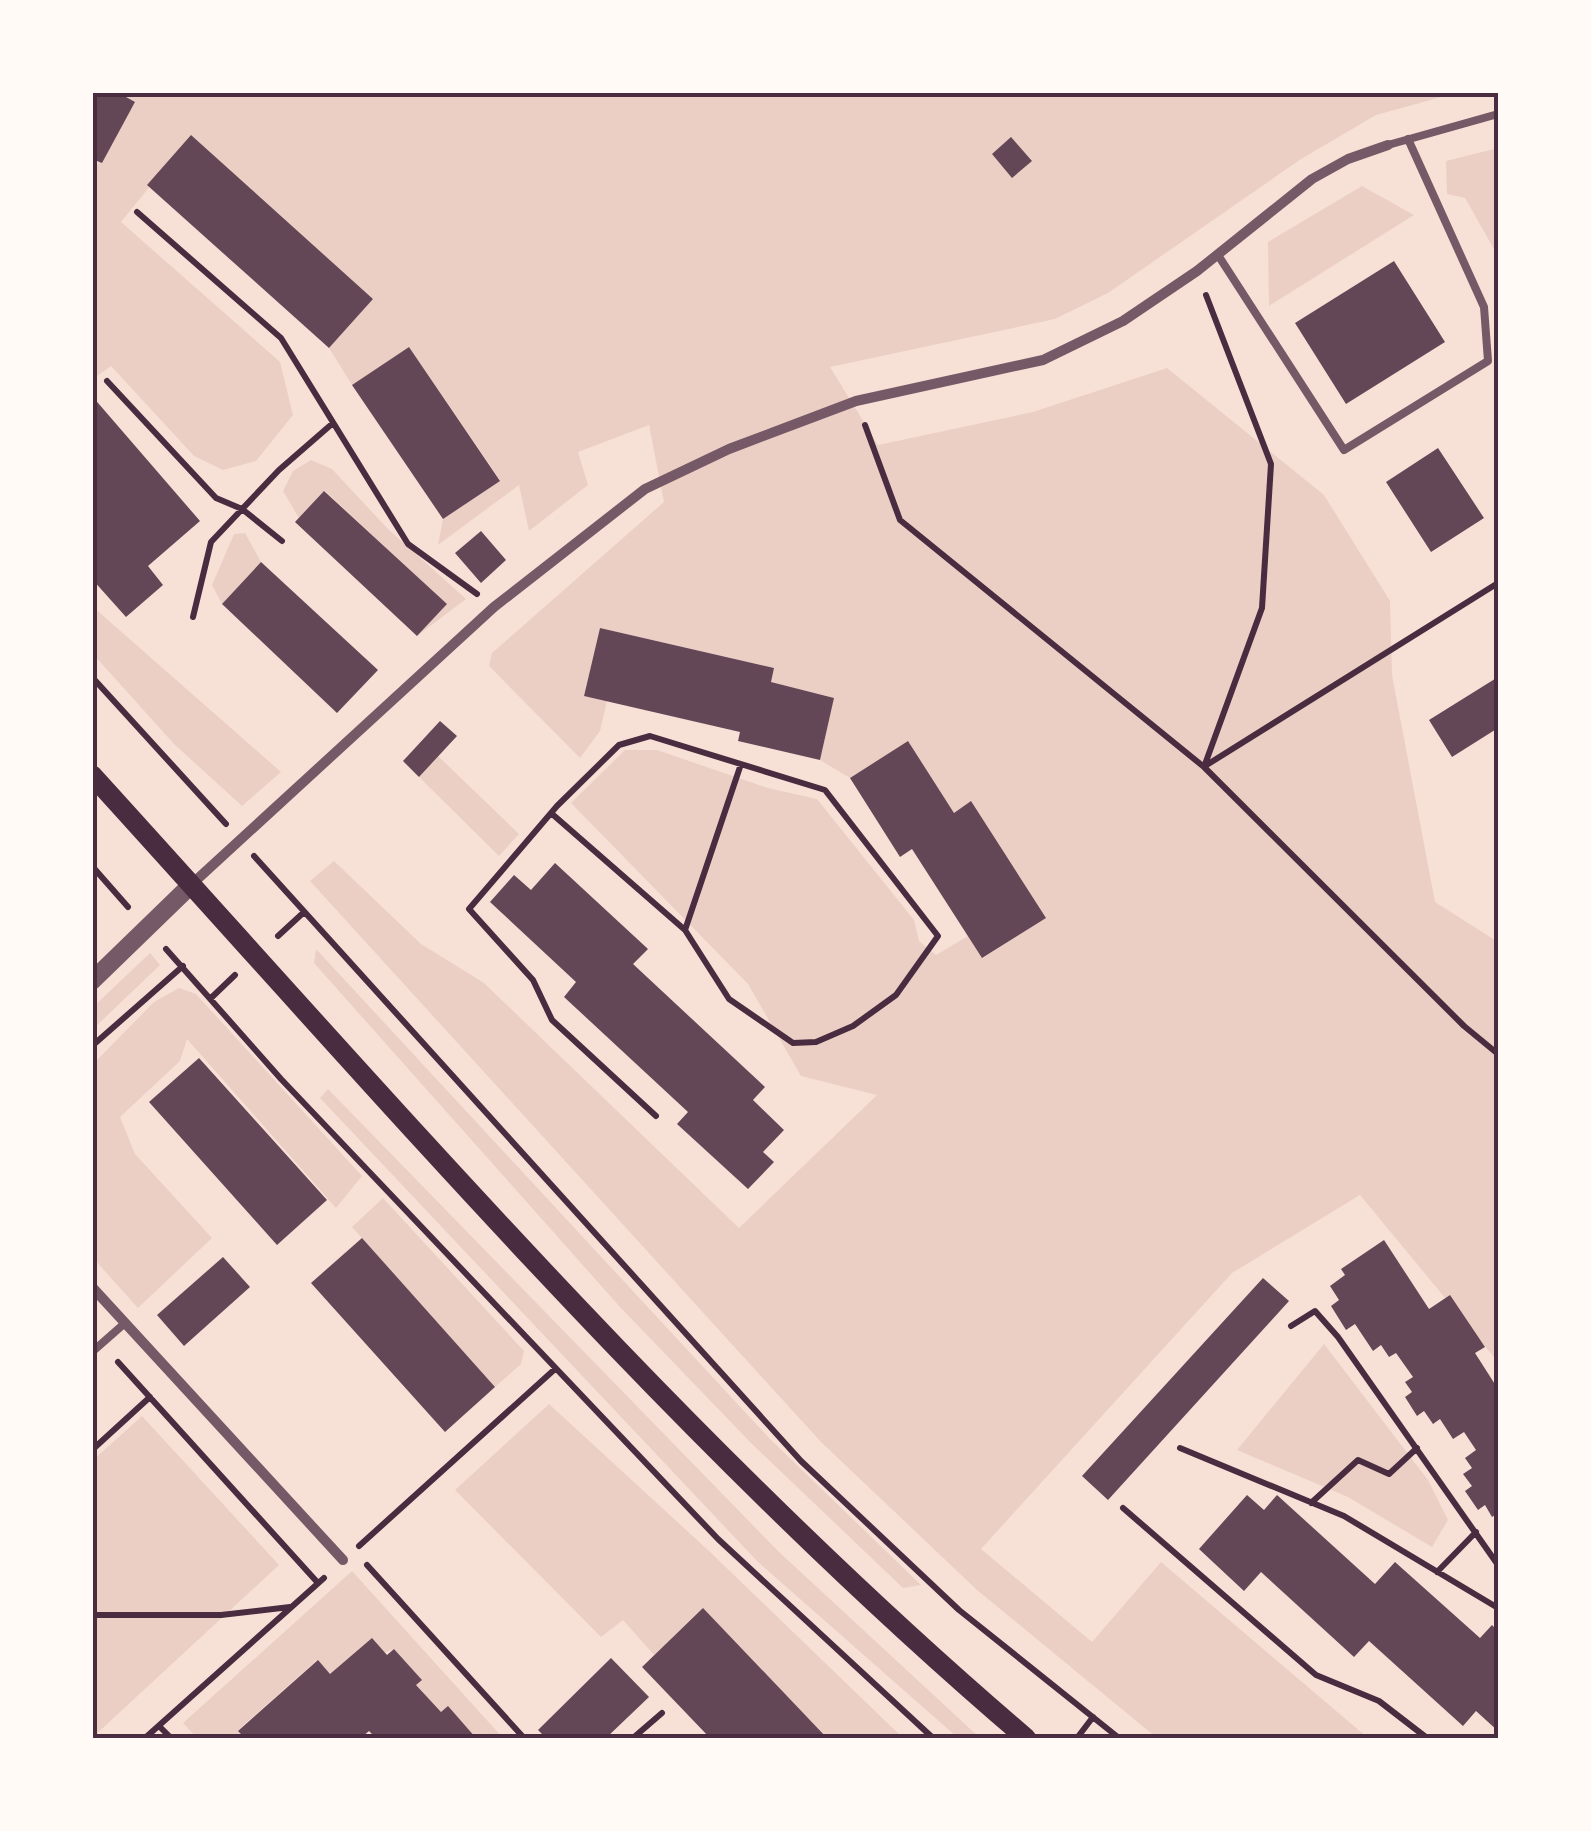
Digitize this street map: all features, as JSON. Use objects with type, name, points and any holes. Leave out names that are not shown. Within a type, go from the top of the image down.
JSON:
[{"type":"main road","points":[[92,774],[762,1498],[1026,1738]]},
{"type":"street","points":[[92,981],[494,606],[645,490],[729,449],[856,401],[1043,360],[1123,322],[1197,271],[1312,179],[1348,158],[1388,144]]},
{"type":"street","points":[[92,1288],[344,1560]]},
{"type":"lane","points":[[1388,144],[1498,114]]},
{"type":"lane","points":[[1218,254],[1344,450],[1488,362],[1484,307],[1408,139]]},
{"type":"lane","points":[[92,1352],[125,1323]]},
{"type":"path","points":[[137,212],[281,338],[408,544],[494,606]]},
{"type":"path","points":[[1197,271],[1271,464],[1262,608],[1204,767]]},
{"type":"path","points":[[107,381],[216,498],[242,510],[282,542]]},
{"type":"path","points":[[856,401],[900,520],[1204,767],[1464,1026],[1498,1054]]},
{"type":"path","points":[[193,617],[211,542],[333,423]]},
{"type":"path","points":[[1204,767],[1498,583]]},
{"type":"path","points":[[92,677],[801,1461],[958,1610],[1119,1738]]},
{"type":"path","points":[[550,813],[685,930],[730,998],[793,1043],[816,1042],[854,1026],[896,995],[938,936],[825,790],[650,736],[619,745],[550,813],[469,909],[533,980],[552,1020],[656,1116]]},
{"type":"path","points":[[685,930],[741,764]]},
{"type":"path","points":[[92,866],[281,1079],[718,1539],[933,1738]]},
{"type":"path","points":[[92,1046],[183,966]]},
{"type":"path","points":[[1291,1326],[1315,1311],[1498,1565]]},
{"type":"path","points":[[102,1344],[318,1583]]},
{"type":"path","points":[[92,1450],[150,1397]]},
{"type":"path","points":[[1180,1448],[1344,1516],[1498,1608]]},
{"type":"path","points":[[1312,1503],[1358,1460],[1389,1474],[1417,1448]]},
{"type":"path","points":[[1123,1508],[1316,1676],[1379,1701],[1427,1738]]},
{"type":"path","points":[[1436,1572],[1476,1532]]},
{"type":"path","points":[[354,1551],[524,1738]]},
{"type":"path","points":[[92,1615],[220,1616],[292,1607]]},
{"type":"path","points":[[633,1738],[662,1713]]},
{"type":"path","points":[[1077,1738],[1092,1718]]},
{"type":"path","points":[[159,1726],[170,1738]]},
{"type":"shaded area","points":[[117,93],[1456,93],[1376,115],[1301,159],[1108,293],[1055,319],[830,367],[878,445],[1033,412],[1167,368],[1324,495],[1390,601],[1392,675],[1435,902],[1498,942],[1498,1362],[1360,1195],[1232,1273],[981,1549],[1092,1642],[1161,1562],[1368,1738],[1157,1738],[977,1590],[821,1442],[310,881],[334,861],[421,944],[484,983],[739,1228],[877,1095],[801,1076],[748,984],[571,803],[625,750],[657,750],[768,788],[817,799],[914,920],[919,941],[936,955],[968,936],[983,958],[1045,918],[970,802],[954,813],[908,741],[850,778],[820,760],[834,698],[771,682],[774,668],[600,628],[584,695],[607,701],[600,731],[580,758],[489,666],[492,653],[664,502],[649,425],[578,452],[588,485],[529,531],[519,485],[438,545],[443,519],[500,480],[409,347],[352,385],[329,348],[373,299],[191,136],[121,222],[280,362],[293,415],[256,461],[223,470],[194,456],[111,366],[93,379],[92,173],[135,103]]},
{"type":"shaded area","points":[[1498,148],[1498,256],[1465,198],[1447,194],[1446,161]]},
{"type":"shaded area","points":[[1362,186],[1414,215],[1269,306],[1268,242]]},
{"type":"shaded area","points":[[311,460],[332,469],[387,528],[466,599],[417,636],[446,604],[325,491],[299,518],[283,491],[293,471]]},
{"type":"shaded area","points":[[245,533],[261,562],[222,604],[212,585],[234,534]]},
{"type":"shaded area","points":[[92,606],[281,772],[242,806],[174,744],[93,654]]},
{"type":"shaded area","points":[[438,756],[519,834],[499,856],[419,777]]},
{"type":"shaded area","points":[[316,949],[770,1439],[921,1585],[903,1588],[751,1443],[620,1307],[314,963]]},
{"type":"shaded area","points":[[150,953],[160,965],[93,1029],[93,1007]]},
{"type":"shaded area","points":[[179,988],[196,994],[362,1176],[336,1208],[187,1039],[180,1061],[120,1117],[135,1154],[212,1238],[138,1308],[93,1258],[93,1064],[154,1002]]},
{"type":"shaded area","points":[[328,1089],[778,1551],[980,1738],[958,1738],[758,1562],[320,1098]]},
{"type":"shaded area","points":[[383,1198],[524,1351],[521,1364],[495,1387],[352,1227]]},
{"type":"shaded area","points":[[1324,1344],[1428,1480],[1448,1520],[1432,1547],[1348,1497],[1237,1450]]},
{"type":"shaded area","points":[[549,1404],[903,1738],[827,1738],[703,1609],[654,1655],[623,1620],[601,1637],[455,1490]]},
{"type":"shaded area","points":[[142,1416],[279,1565],[92,1738],[92,1461]]},
{"type":"shaded area","points":[[352,1571],[503,1738],[476,1738],[448,1707],[441,1712],[416,1685],[421,1679],[394,1649],[330,1674],[317,1660],[238,1730],[245,1738],[197,1738],[183,1723]]},
{"type":"building","points":[[92,92],[117,92],[135,102],[102,163],[92,159]]},
{"type":"building","points":[[191,135],[373,299],[329,348],[147,185]]},
{"type":"building","points":[[1011,137],[1032,161],[1012,178],[992,154]]},
{"type":"building","points":[[1394,261],[1445,342],[1346,404],[1295,323]]},
{"type":"building","points":[[409,347],[500,481],[443,519],[352,385]]},
{"type":"building","points":[[92,396],[200,521],[148,566],[163,585],[126,617],[92,579]]},
{"type":"building","points":[[1438,448],[1484,518],[1431,552],[1386,482]]},
{"type":"building","points":[[324,491],[447,604],[417,636],[295,522]]},
{"type":"building","points":[[481,531],[506,560],[481,583],[455,553]]},
{"type":"building","points":[[261,562],[378,670],[337,713],[222,604]]},
{"type":"building","points":[[600,628],[774,668],[771,682],[834,698],[820,760],[738,741],[740,732],[584,696]]},
{"type":"building","points":[[1498,677],[1498,728],[1452,757],[1429,720]]},
{"type":"building","points":[[440,721],[457,736],[419,777],[403,761]]},
{"type":"building","points":[[908,741],[954,813],[971,801],[1046,918],[982,958],[912,849],[900,857],[850,778]]},
{"type":"building","points":[[555,863],[648,949],[633,964],[765,1087],[753,1100],[784,1130],[763,1152],[774,1162],[748,1189],[677,1124],[688,1112],[564,997],[576,982],[490,902],[514,875],[531,890]]},
{"type":"building","points":[[199,1058],[327,1200],[277,1245],[149,1102]]},
{"type":"building","points":[[362,1238],[495,1387],[445,1432],[311,1283]]},
{"type":"building","points":[[1384,1240],[1429,1309],[1450,1295],[1485,1347],[1475,1353],[1498,1389],[1498,1513],[1492,1517],[1485,1505],[1478,1510],[1465,1491],[1472,1486],[1463,1474],[1472,1468],[1465,1458],[1476,1450],[1464,1432],[1453,1439],[1440,1419],[1433,1424],[1424,1411],[1417,1416],[1405,1397],[1412,1392],[1405,1382],[1413,1377],[1396,1353],[1389,1357],[1381,1345],[1373,1351],[1355,1324],[1346,1330],[1331,1306],[1339,1300],[1330,1286],[1345,1275],[1341,1269]]},
{"type":"building","points":[[223,1257],[250,1287],[184,1346],[157,1315]]},
{"type":"building","points":[[1263,1278],[1289,1301],[1108,1500],[1082,1476]]},
{"type":"building","points":[[1247,1495],[1264,1510],[1277,1495],[1375,1584],[1395,1562],[1480,1638],[1492,1625],[1498,1631],[1498,1731],[1476,1711],[1463,1726],[1369,1641],[1354,1657],[1261,1572],[1244,1591],[1199,1549]]},
{"type":"building","points":[[703,1608],[827,1738],[710,1738],[642,1667]]},
{"type":"building","points":[[372,1638],[387,1655],[394,1649],[422,1680],[416,1685],[441,1712],[448,1706],[476,1738],[376,1738],[369,1731],[361,1738],[333,1734],[329,1738],[245,1738],[238,1731],[318,1660],[330,1674]]},
{"type":"building","points":[[611,1658],[649,1697],[606,1738],[546,1738],[538,1730]]}]
